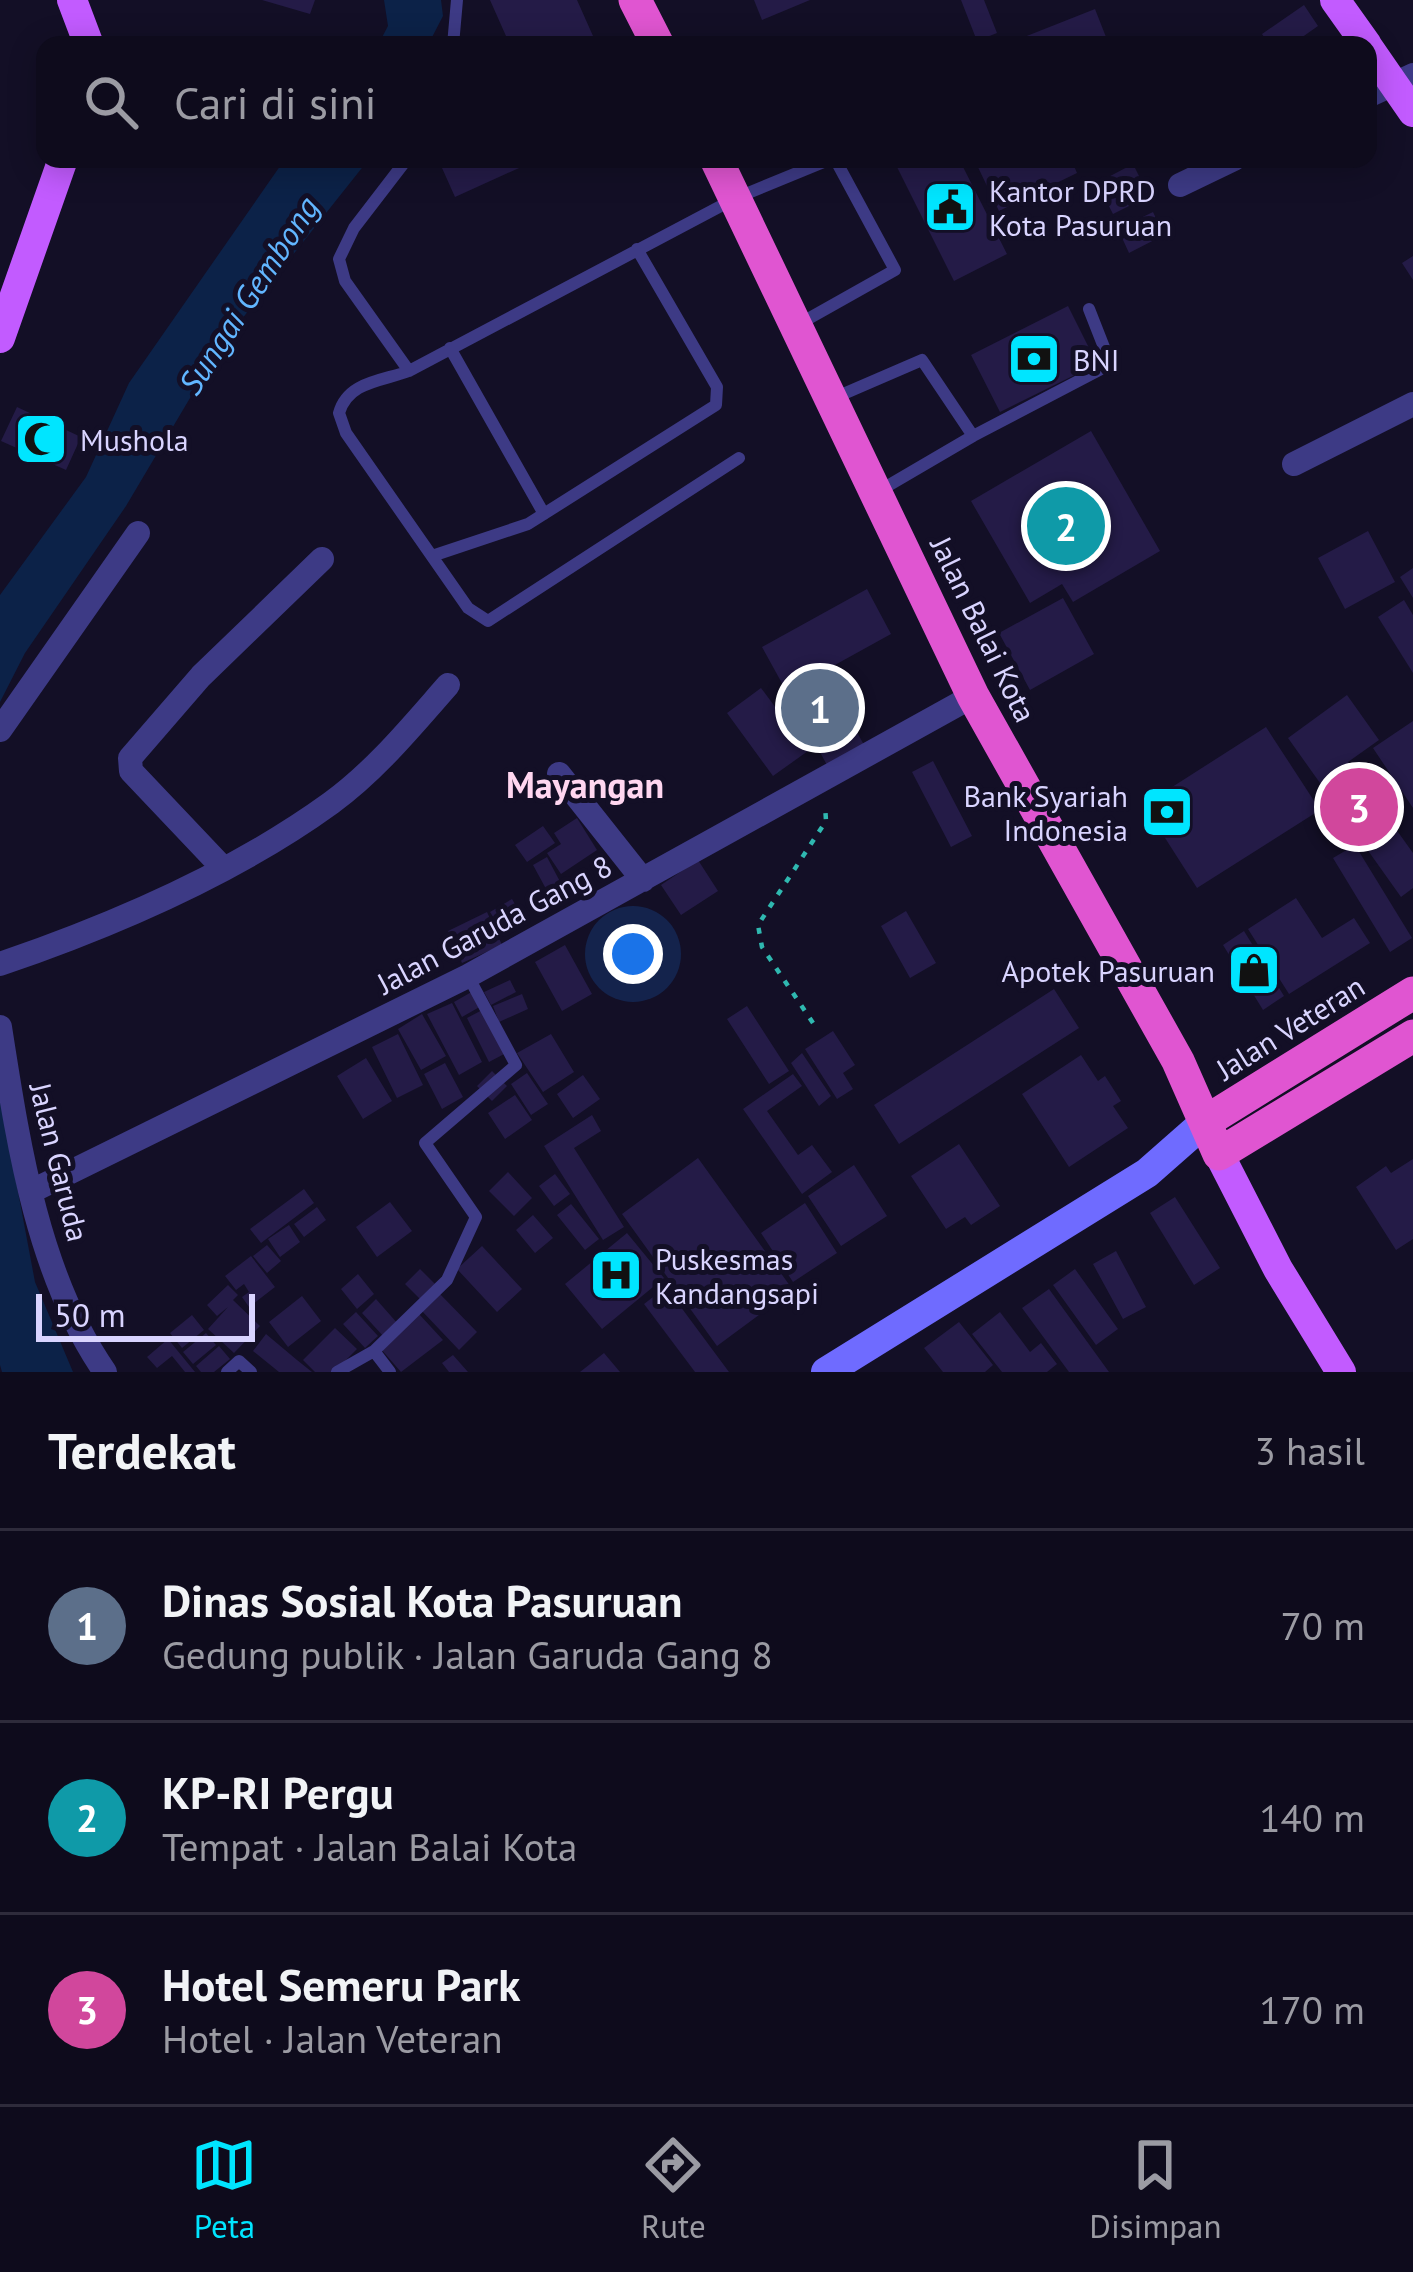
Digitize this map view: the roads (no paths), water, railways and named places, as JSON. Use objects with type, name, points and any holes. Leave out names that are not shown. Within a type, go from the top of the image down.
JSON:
[{"type":"highway","points":[[635,0],[653,36]]},
{"type":"highway","name":"Jalan Balai Kota","points":[[721,168],[973,696],[1178,1060],[1219,1154]]},
{"type":"highway","name":"Jalan Veteran","points":[[1205,1122],[1413,993]]},
{"type":"highway","points":[[1219,1154],[1413,1036]]},
{"type":"main road","points":[[72,0],[86,36]]},
{"type":"main road","points":[[1335,0],[1360,36]]},
{"type":"main road","points":[[1392,85],[1413,112]]},
{"type":"main road","points":[[0,338],[60,168]]},
{"type":"main road","points":[[826,1372],[1147,1173],[1205,1122]]},
{"type":"main road","points":[[1147,1173],[1219,1154],[1341,1372]]},
{"type":"street","points":[[1180,185],[1215,168]]},
{"type":"street","points":[[1294,464],[1413,404]]},
{"type":"street","points":[[0,730],[138,533]]},
{"type":"street","points":[[222,867],[130,771],[130,758],[201,676],[322,559]]},
{"type":"street","points":[[0,964],[112,921],[222,867],[330,803],[378,763],[448,685]]},
{"type":"street","name":"Jalan Garuda Gang 8","points":[[34,1190],[468,976],[973,696]]},
{"type":"street","points":[[560,774],[643,880]]},
{"type":"street","name":"Jalan Garuda","points":[[0,1027],[16,1130],[44,1238],[84,1341],[105,1372]]},
{"type":"lane","points":[[455,36],[457,0]]},
{"type":"lane","points":[[400,168],[354,228],[339,260],[345,281],[410,371]]},
{"type":"lane","points":[[740,458],[495,620],[468,608],[346,433],[339,413],[349,394],[410,371],[736,198],[811,168]]},
{"type":"lane","points":[[797,325],[895,271],[838,168]]},
{"type":"lane","points":[[435,556],[492,540],[544,514],[719,399],[638,249]]},
{"type":"lane","points":[[877,492],[1105,368],[1108,360],[1089,309]]},
{"type":"lane","points":[[450,349],[544,514]]},
{"type":"lane","points":[[832,398],[922,360],[973,436]]},
{"type":"lane","points":[[337,1372],[374,1352],[447,1280],[476,1217],[425,1142],[516,1065],[468,976]]},
{"type":"lane","points":[[374,1352],[391,1372]]},
{"type":"lane","points":[[226,1372],[239,1361],[250,1372]]},
{"type":"water","points":[[384,0],[441,0],[443,16],[433,36],[383,36],[388,26]]},
{"type":"water","name":"Sungai Gembong","points":[[279,168],[362,168],[222,344],[126,506],[25,653],[0,702],[0,595],[86,477],[129,383]]},
{"type":"water","points":[[0,1096],[35,1282],[73,1372],[2,1372],[0,1365]]},
{"type":"place","name":"Kantor DPRD Kota Pasuruan","points":[[950,207]]},
{"type":"place","name":"BNI","points":[[1034,359]]},
{"type":"place","name":"Mushola","points":[[41,439]]},
{"type":"place","name":"KP-RI Pergu","points":[[1066,526]]},
{"type":"place","name":"Dinas Sosial Kota Pasuruan","points":[[820,708]]},
{"type":"place","name":"Hotel Semeru Park","points":[[1359,807]]},
{"type":"place","name":"Bank Syariah Indonesia","points":[[1167,812]]},
{"type":"place","name":"Apotek Pasuruan","points":[[1254,970]]},
{"type":"place","name":"Puskesmas Kandangsapi","points":[[616,1275]]},
{"type":"district","name":"Mayangan","points":[[585,784]]}]
